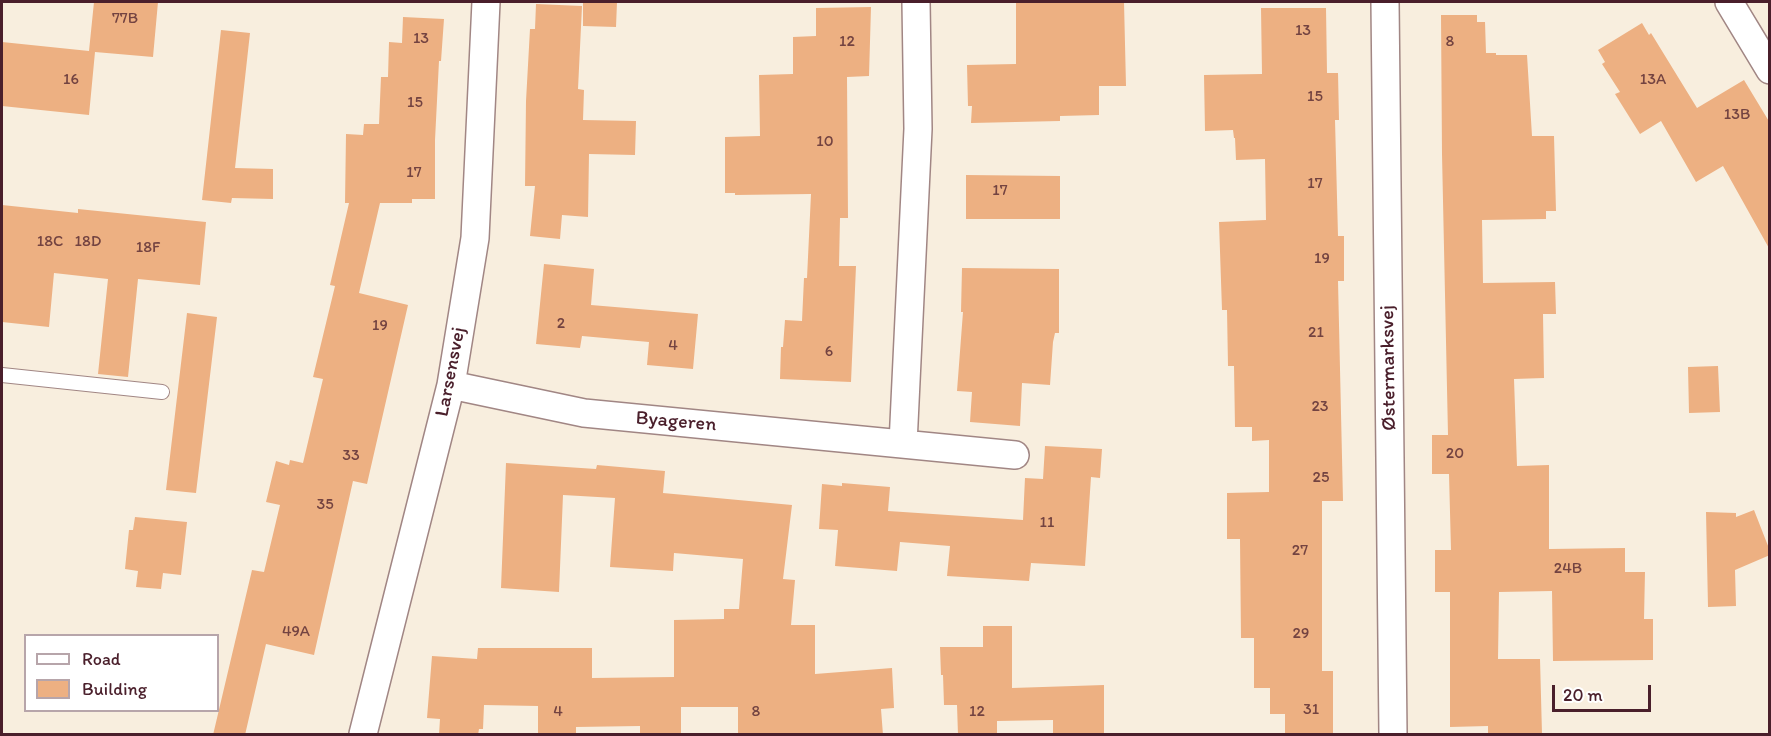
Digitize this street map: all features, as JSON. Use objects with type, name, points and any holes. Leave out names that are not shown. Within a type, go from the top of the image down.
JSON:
[{"type":"street","name":"Larsensvej","points":[[363,735],[451,385],[475,238],[486,2]]},
{"type":"street","points":[[903,444],[918,129],[916,2]]},
{"type":"street","name":"Østermarksvej","points":[[1385,2],[1393,735]]},
{"type":"street","points":[[1729,2],[1769,70]]},
{"type":"street","name":"Byageren","points":[[451,385],[584,413],[1015,455]]},
{"type":"lane","points":[[2,375],[162,392]]},
{"type":"building","points":[[94,2],[158,2],[153,57],[95,52],[89,115],[2,106],[2,42],[89,51]]},
{"type":"building","points":[[583,2],[617,2],[616,27],[583,26]]},
{"type":"building","points":[[1016,2],[1124,2],[1126,86],[1099,86],[1099,115],[1060,116],[1060,121],[971,123],[972,106],[968,106],[967,65],[1016,64]]},
{"type":"building","points":[[536,4],[582,6],[578,89],[584,90],[583,120],[636,121],[635,155],[589,154],[588,217],[562,215],[560,239],[530,236],[535,186],[525,186],[526,101],[530,29],[535,29]]},
{"type":"building","points":[[871,7],[869,76],[847,77],[848,218],[840,218],[839,266],[856,266],[851,382],[780,379],[785,320],[802,321],[804,278],[807,278],[811,194],[735,195],[735,193],[725,193],[725,137],[760,136],[759,75],[793,74],[793,37],[816,36],[816,8]]},
{"type":"building","points":[[1261,8],[1326,8],[1327,73],[1338,73],[1339,120],[1335,120],[1338,236],[1344,236],[1344,281],[1338,281],[1343,501],[1322,501],[1322,671],[1333,671],[1333,733],[1285,733],[1285,714],[1270,714],[1270,688],[1254,688],[1254,638],[1241,638],[1240,539],[1227,539],[1227,493],[1269,492],[1269,440],[1252,441],[1252,427],[1235,427],[1234,366],[1228,366],[1227,310],[1222,310],[1219,222],[1266,220],[1265,159],[1236,160],[1233,130],[1205,131],[1204,75],[1262,74]]},
{"type":"building","points":[[1441,15],[1477,15],[1477,22],[1485,22],[1486,53],[1527,55],[1532,136],[1554,136],[1556,211],[1546,211],[1546,219],[1482,220],[1483,283],[1555,282],[1556,314],[1543,314],[1544,378],[1514,379],[1517,466],[1549,465],[1549,549],[1625,548],[1625,572],[1645,572],[1644,619],[1653,619],[1653,660],[1553,661],[1552,591],[1499,592],[1498,659],[1540,659],[1542,734],[1488,735],[1488,726],[1450,727],[1450,592],[1435,592],[1435,550],[1451,550],[1449,474],[1432,474],[1432,435],[1448,435]]},
{"type":"building","points":[[403,17],[444,19],[441,61],[439,61],[435,140],[435,199],[412,199],[412,203],[380,203],[359,293],[408,305],[367,484],[353,481],[314,655],[266,644],[245,735],[213,735],[252,570],[264,572],[280,505],[266,502],[276,461],[289,465],[290,460],[303,463],[323,379],[313,377],[335,286],[330,285],[349,203],[345,203],[346,134],[363,135],[364,124],[379,124],[381,77],[388,77],[389,42],[402,43]]},
{"type":"building","points":[[1642,23],[1649,35],[1651,33],[1697,108],[1744,80],[1770,123],[1770,250],[1723,166],[1696,182],[1661,121],[1640,134],[1615,94],[1620,92],[1602,64],[1605,62],[1598,50]]},
{"type":"building","points":[[221,30],[250,33],[235,168],[273,169],[273,199],[232,198],[231,203],[202,200]]},
{"type":"building","points":[[966,175],[1060,176],[1060,219],[966,219]]},
{"type":"building","points":[[2,205],[78,213],[78,209],[206,222],[200,285],[138,279],[128,377],[98,374],[108,279],[54,273],[49,327],[2,322]]},
{"type":"building","points":[[544,264],[594,269],[591,305],[698,314],[693,369],[647,365],[649,342],[582,336],[580,348],[536,344]]},
{"type":"building","points":[[962,268],[1059,269],[1059,333],[1055,333],[1053,342],[1050,385],[1022,383],[1020,426],[970,422],[972,392],[957,391],[963,312],[961,312]]},
{"type":"building","points":[[187,313],[217,317],[196,493],[166,490]]},
{"type":"building","points":[[1718,366],[1720,412],[1689,413],[1688,367]]},
{"type":"building","points":[[1045,446],[1102,449],[1100,478],[1091,477],[1085,566],[1031,563],[1029,581],[947,576],[950,546],[900,542],[897,571],[835,566],[838,530],[819,529],[822,484],[842,486],[842,483],[890,487],[888,511],[1023,520],[1025,478],[1043,479]]},
{"type":"building","points":[[506,463],[596,469],[597,465],[665,471],[663,493],[792,505],[783,579],[795,580],[791,625],[815,625],[815,674],[892,668],[894,708],[881,709],[883,735],[738,735],[738,707],[681,707],[681,733],[677,735],[640,735],[640,726],[576,727],[576,734],[538,734],[538,706],[484,705],[483,729],[479,729],[478,735],[439,735],[440,719],[427,718],[432,656],[477,659],[478,648],[592,648],[592,678],[674,677],[674,620],[724,619],[724,609],[739,609],[743,559],[674,553],[673,571],[610,567],[615,498],[563,495],[559,592],[501,588]]},
{"type":"building","points":[[1754,510],[1770,555],[1735,570],[1736,606],[1708,607],[1706,512],[1736,513],[1736,517]]},
{"type":"building","points":[[135,517],[187,522],[181,575],[163,573],[161,589],[136,587],[138,571],[125,569],[129,530],[133,530]]},
{"type":"building","points":[[983,626],[1012,626],[1012,688],[1104,685],[1104,735],[1053,735],[1053,720],[997,721],[997,735],[958,735],[957,705],[944,705],[940,647],[983,647]]}]
